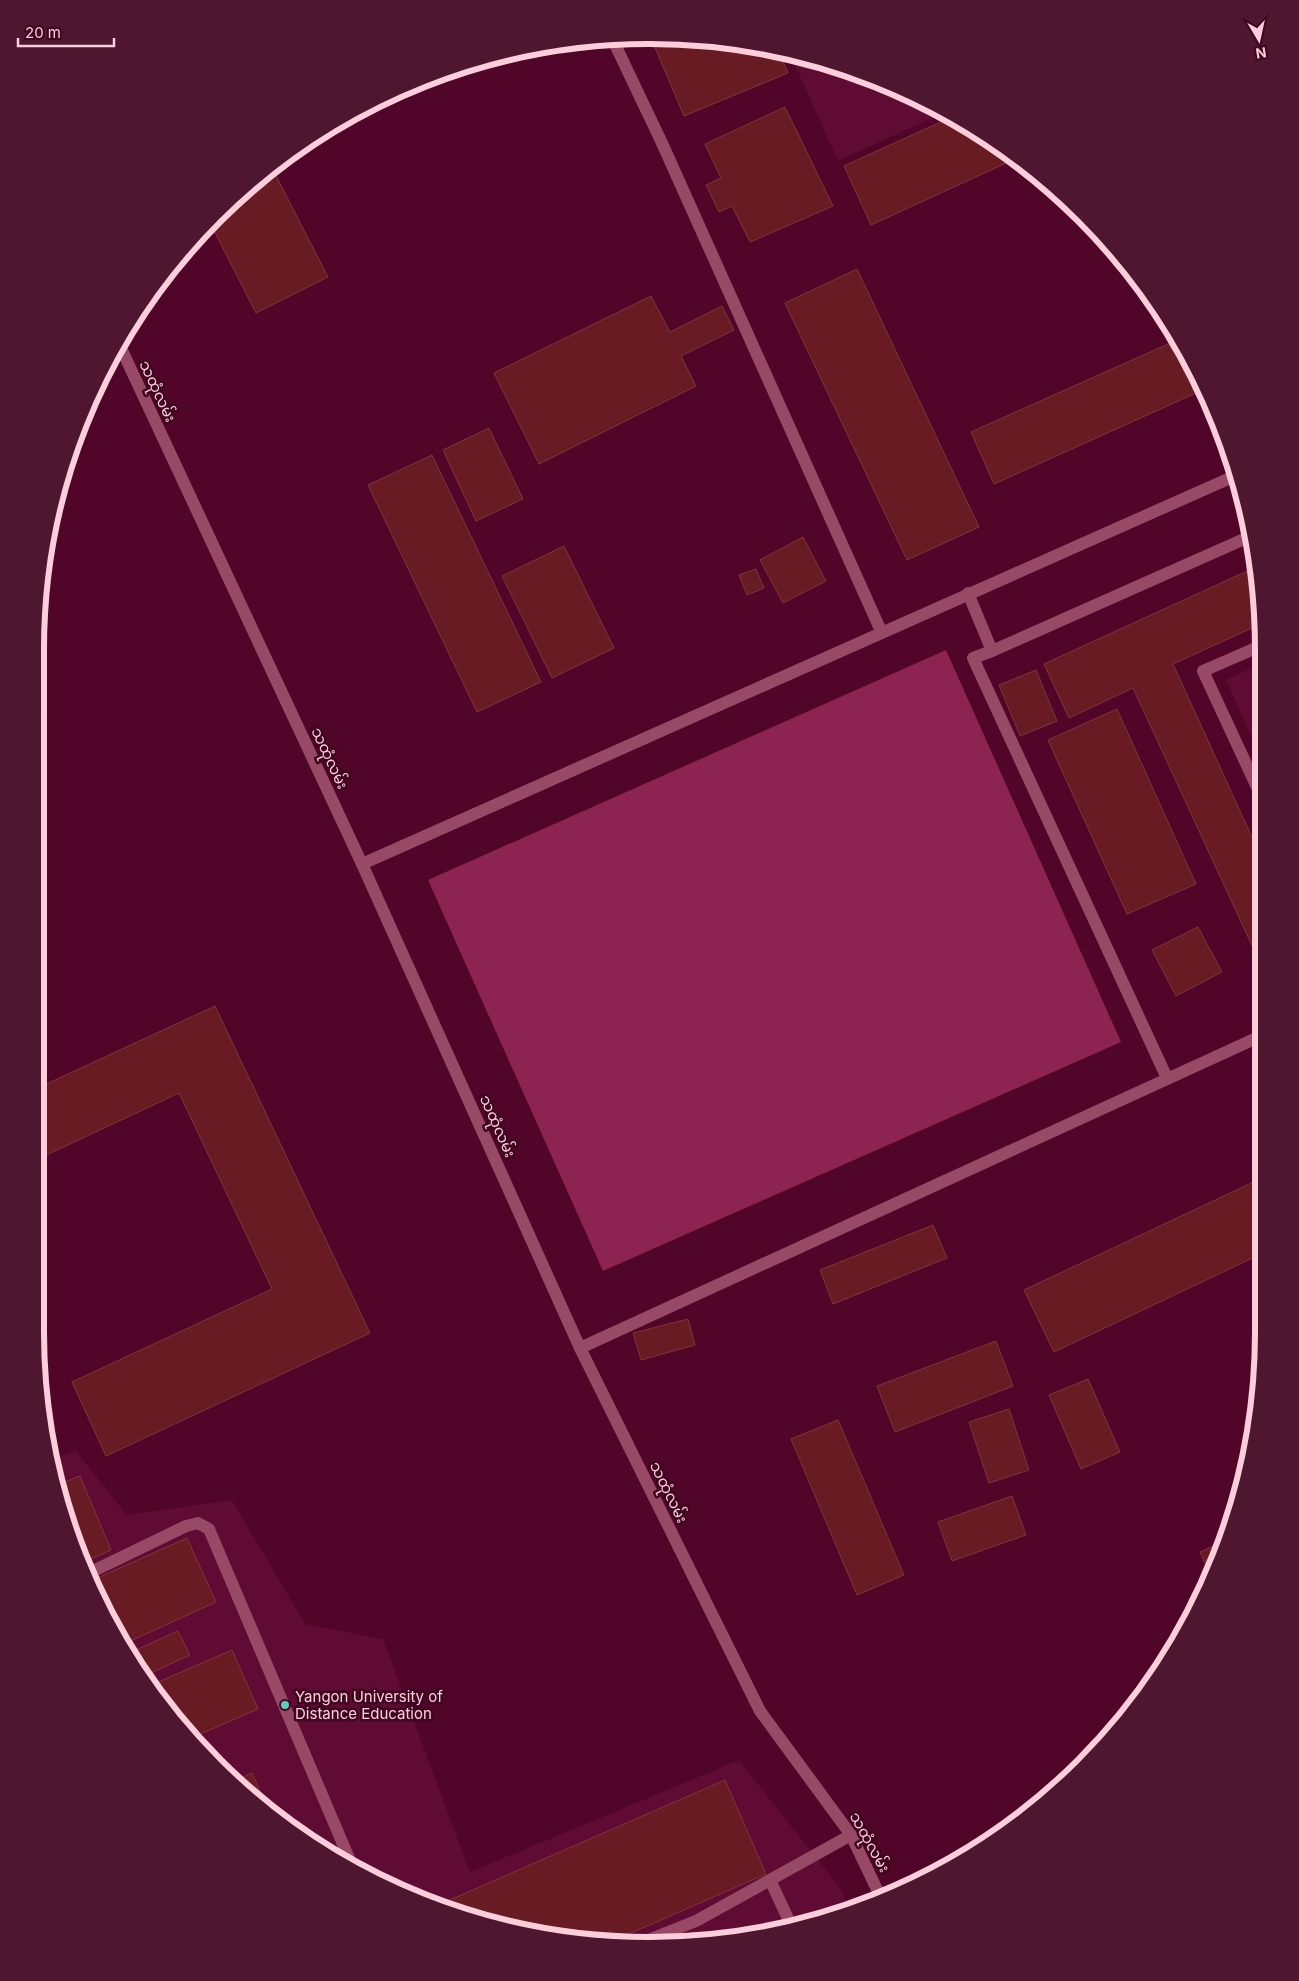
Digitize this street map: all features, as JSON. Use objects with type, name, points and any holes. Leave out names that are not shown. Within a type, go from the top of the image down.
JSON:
[{"type":"street","points":[[615,45],[666,152],[881,632]]},
{"type":"street","name":"သထုံလမ်း","points":[[123,351],[362,864],[580,1348],[760,1711],[851,1835],[878,1892]]},
{"type":"street","points":[[362,864],[1230,478]]},
{"type":"street","points":[[1167,1078],[973,658],[1245,539]]},
{"type":"street","points":[[968,593],[992,651]]},
{"type":"street","points":[[1255,648],[1203,671],[1255,783]]},
{"type":"street","points":[[580,1348],[1255,1039]]},
{"type":"street","points":[[93,1571],[186,1526],[198,1523],[209,1529],[348,1857]]},
{"type":"street","points":[[659,1937],[696,1921],[851,1835]]},
{"type":"street","points":[[770,1880],[789,1921]]},
{"type":"shaded area","points":[[793,61],[844,76],[881,90],[936,116],[838,161]]},
{"type":"shaded area","points":[[946,650],[1121,1042],[603,1271],[428,880]]},
{"type":"shaded area","points":[[1255,666],[1255,745],[1226,680]]},
{"type":"shaded area","name":"Yangon University of Distance Education","points":[[76,1451],[127,1515],[232,1500],[305,1624],[383,1639],[470,1872],[739,1760],[840,1888],[847,1904],[806,1917],[768,1926],[729,1932],[689,1936],[610,1936],[531,1926],[493,1917],[418,1891],[382,1875],[347,1856],[313,1835],[250,1787],[194,1731],[169,1700],[146,1668],[106,1599],[76,1526],[57,1458]]},
{"type":"building","points":[[654,44],[729,49],[782,58],[788,73],[684,116]]},
{"type":"building","points":[[785,107],[833,206],[750,242],[732,206],[719,212],[706,185],[721,178],[705,144]]},
{"type":"building","points":[[944,121],[1008,162],[871,225],[844,166]]},
{"type":"building","points":[[275,174],[328,277],[256,313],[213,229],[250,194]]},
{"type":"building","points":[[857,269],[979,527],[907,560],[785,303]]},
{"type":"building","points":[[651,296],[670,332],[722,306],[734,330],[681,356],[696,386],[539,464],[494,373]]},
{"type":"building","points":[[1171,343],[1198,392],[994,484],[971,432]]},
{"type":"building","points":[[489,428],[523,499],[476,521],[443,450]]},
{"type":"building","points":[[432,455],[541,682],[477,712],[368,485]]},
{"type":"building","points":[[803,537],[826,581],[783,603],[760,560]]},
{"type":"building","points":[[564,546],[614,648],[552,678],[502,576]]},
{"type":"building","points":[[756,569],[764,588],[747,595],[739,575]]},
{"type":"building","points":[[1250,570],[1254,627],[1173,664],[1255,844],[1255,952],[1133,688],[1069,718],[1044,664]]},
{"type":"building","points":[[1036,670],[1057,721],[1020,736],[999,685]]},
{"type":"building","points":[[1117,709],[1196,884],[1127,914],[1048,740]]},
{"type":"building","points":[[1198,927],[1222,972],[1176,996],[1152,950]]},
{"type":"building","points":[[215,1006],[370,1333],[106,1456],[72,1382],[272,1289],[179,1093],[44,1156],[44,1085]]},
{"type":"building","points":[[1255,1181],[1255,1257],[1054,1352],[1024,1290]]},
{"type":"building","points":[[933,1225],[947,1258],[833,1304],[820,1270]]},
{"type":"building","points":[[688,1319],[695,1345],[641,1360],[633,1333]]},
{"type":"building","points":[[996,1341],[1013,1386],[895,1432],[877,1386]]},
{"type":"building","points":[[1088,1379],[1120,1452],[1081,1469],[1049,1395]]},
{"type":"building","points":[[1009,1409],[1029,1470],[989,1483],[969,1422]]},
{"type":"building","points":[[838,1420],[904,1575],[857,1595],[791,1439]]},
{"type":"building","points":[[80,1476],[111,1550],[89,1560],[63,1483]]},
{"type":"building","points":[[1012,1496],[1026,1535],[952,1561],[938,1522]]},
{"type":"building","points":[[187,1538],[216,1602],[130,1641],[97,1578]]},
{"type":"building","points":[[1216,1545],[1207,1568],[1200,1552]]},
{"type":"building","points":[[178,1631],[190,1655],[150,1673],[135,1650]]},
{"type":"building","points":[[232,1650],[258,1709],[198,1735],[157,1683]]},
{"type":"building","points":[[252,1773],[263,1798],[250,1787],[241,1778]]},
{"type":"building","points":[[725,1780],[766,1874],[624,1936],[570,1932],[531,1926],[493,1917],[446,1902]]},
{"type":"place","name":"Yangon University of Distance Education","points":[[285,1705]]}]
